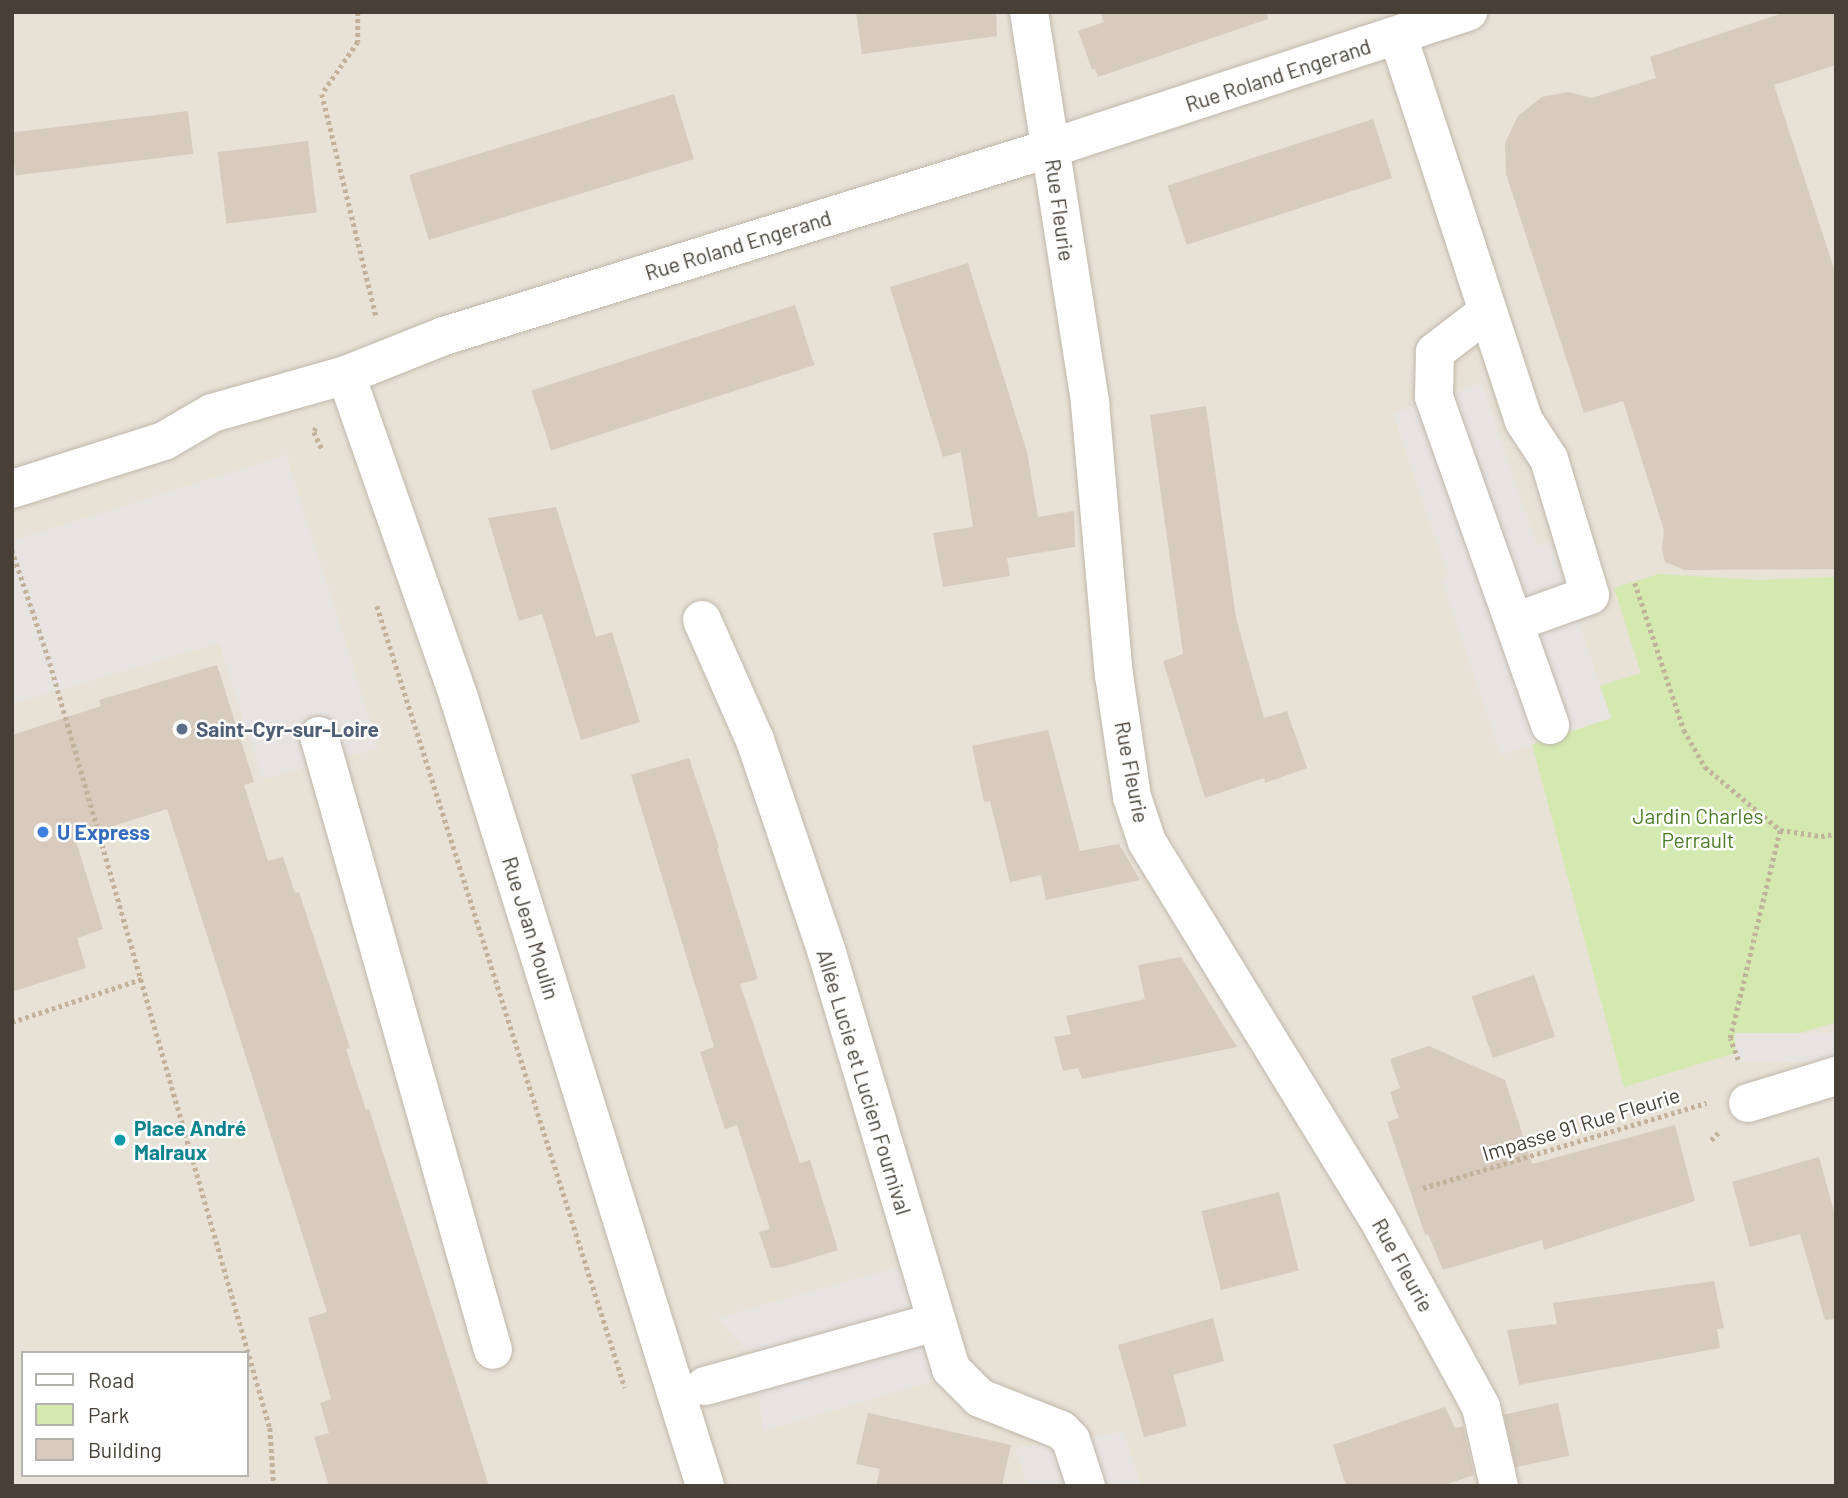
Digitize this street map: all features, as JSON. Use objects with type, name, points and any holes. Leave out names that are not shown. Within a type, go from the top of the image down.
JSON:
[{"type":"street","name":"Rue Fleurie","points":[[1029,12],[1090,403],[1114,675],[1132,797],[1147,842],[1376,1215],[1475,1395],[1481,1407],[1499,1486]]},
{"type":"street","name":"Rue Roland Engerand","points":[[12,489],[164,441],[212,413],[346,374],[444,336],[1051,148],[1468,12]]},
{"type":"street","points":[[1398,36],[1524,421],[1549,459],[1590,595],[1515,622]]},
{"type":"street","points":[[1487,312],[1435,352],[1434,397],[1549,725]]},
{"type":"street","name":"Rue Jean Moulin","points":[[346,374],[459,698],[705,1486]]},
{"type":"street","name":"Allée Lucie et Lucien Fournival","points":[[702,620],[755,740],[827,953],[951,1369],[965,1386],[980,1398],[1061,1430],[1071,1440],[1086,1486]]},
{"type":"street","points":[[319,736],[493,1350]]},
{"type":"street","points":[[1750,1102],[1836,1076]]},
{"type":"street","points":[[705,1386],[936,1322]]},
{"type":"path","points":[[358,12],[358,42],[322,94],[386,359]]},
{"type":"path","points":[[314,432],[324,454]]},
{"type":"path","points":[[12,550],[50,663],[270,1427],[274,1486]]},
{"type":"path","points":[[1632,575],[1684,730],[1705,767],[1780,830],[1821,836],[1836,834]]},
{"type":"path","points":[[373,594],[627,1395]]},
{"type":"path","points":[[1750,1102],[1730,1038],[1780,830]]},
{"type":"path","points":[[12,1022],[142,979]]},
{"type":"path","name":"Impasse 91 Rue Fleurie","points":[[1423,1188],[1731,1095],[1750,1102]]},
{"type":"shaded area","points":[[12,12],[1836,12],[1836,1486],[12,1486]]},
{"type":"shaded area","points":[[1482,383],[1537,546],[1551,542],[1611,718],[1501,755],[1441,579],[1448,576],[1393,413]]},
{"type":"shaded area","points":[[286,455],[379,748],[262,779],[219,643],[12,704],[12,541]]},
{"type":"shaded area","points":[[1735,1033],[1836,1033],[1836,1062],[1735,1062]]},
{"type":"shaded area","points":[[905,1265],[933,1381],[763,1431],[756,1360],[717,1318]]},
{"type":"shaded area","points":[[1123,1432],[1141,1486],[1028,1486],[1015,1448]]},
{"type":"green space","name":"Jardin Charles Perrault","points":[[1659,574],[1757,580],[1836,577],[1836,1022],[1624,1087],[1532,744],[1611,718],[1600,686],[1641,673],[1614,588]]},
{"type":"building","points":[[856,12],[996,12],[997,36],[862,54]]},
{"type":"building","points":[[1100,12],[1267,12],[1268,19],[1098,77],[1095,69],[1092,69],[1078,31],[1104,22]]},
{"type":"building","points":[[1786,12],[1836,12],[1836,65],[1774,85],[1836,275],[1836,569],[1685,570],[1665,562],[1662,549],[1664,530],[1623,401],[1584,413],[1506,174],[1505,143],[1518,116],[1542,97],[1568,92],[1592,98],[1656,78],[1650,57]]},
{"type":"building","points":[[674,94],[694,159],[429,240],[409,175]]},
{"type":"building","points":[[188,111],[193,154],[16,175],[12,133]]},
{"type":"building","points":[[1373,119],[1392,178],[1187,245],[1168,186]]},
{"type":"building","points":[[308,141],[317,212],[226,224],[218,152]]},
{"type":"building","points":[[968,263],[1027,452],[1038,517],[1074,511],[1075,547],[1007,558],[1010,576],[943,587],[933,533],[973,527],[961,452],[943,457],[890,287]]},
{"type":"building","points":[[795,305],[814,365],[551,451],[532,391]]},
{"type":"building","points":[[1206,406],[1236,618],[1264,718],[1287,711],[1307,768],[1265,783],[1264,778],[1205,798],[1163,661],[1183,654],[1150,415]]},
{"type":"building","points":[[556,507],[596,637],[612,632],[640,722],[581,740],[542,614],[519,621],[488,518]]},
{"type":"building","points":[[217,665],[254,782],[244,785],[268,861],[283,857],[295,893],[299,892],[350,1048],[346,1049],[366,1110],[369,1109],[489,1486],[329,1486],[314,1437],[329,1433],[320,1403],[331,1399],[308,1318],[327,1312],[167,809],[75,838],[103,929],[77,938],[86,968],[12,992],[12,735],[101,706],[99,700]]},
{"type":"building","points":[[1048,730],[1080,851],[1119,844],[1140,880],[1046,900],[1041,875],[1010,882],[990,801],[984,802],[972,746]]},
{"type":"building","points":[[689,758],[719,847],[717,848],[758,979],[740,984],[800,1163],[810,1160],[838,1250],[782,1267],[771,1268],[759,1232],[770,1229],[737,1125],[725,1129],[700,1052],[714,1047],[631,775]]},
{"type":"building","points":[[1181,957],[1237,1047],[1082,1079],[1078,1068],[1063,1071],[1054,1037],[1071,1034],[1066,1016],[1145,999],[1138,965]]},
{"type":"building","points":[[1534,975],[1555,1036],[1493,1058],[1472,996]]},
{"type":"building","points":[[1429,1046],[1505,1080],[1532,1164],[1675,1125],[1695,1201],[1544,1250],[1542,1240],[1443,1270],[1428,1234],[1425,1235],[1387,1122],[1399,1118],[1390,1092],[1400,1088],[1390,1059]]},
{"type":"building","points":[[1819,1157],[1836,1219],[1836,1319],[1825,1320],[1800,1234],[1750,1247],[1732,1182]]},
{"type":"building","points":[[1279,1192],[1299,1271],[1221,1290],[1201,1211]]},
{"type":"building","points":[[1714,1281],[1724,1328],[1717,1329],[1720,1348],[1519,1385],[1507,1330],[1557,1324],[1553,1303]]},
{"type":"building","points":[[1213,1318],[1224,1361],[1173,1375],[1187,1426],[1144,1437],[1118,1345]]},
{"type":"building","points":[[1558,1403],[1569,1456],[1515,1467],[1504,1414]]},
{"type":"building","points":[[1445,1407],[1455,1428],[1463,1426],[1474,1475],[1442,1486],[1346,1486],[1333,1445]]},
{"type":"building","points":[[868,1413],[1011,1445],[1002,1486],[876,1486],[880,1469],[856,1464]]},
{"type":"place","name":"Saint-Cyr-sur-Loire","points":[[182,729]]},
{"type":"place","name":"U Express","points":[[43,832]]},
{"type":"place","name":"Place André Malraux","points":[[120,1140]]}]
